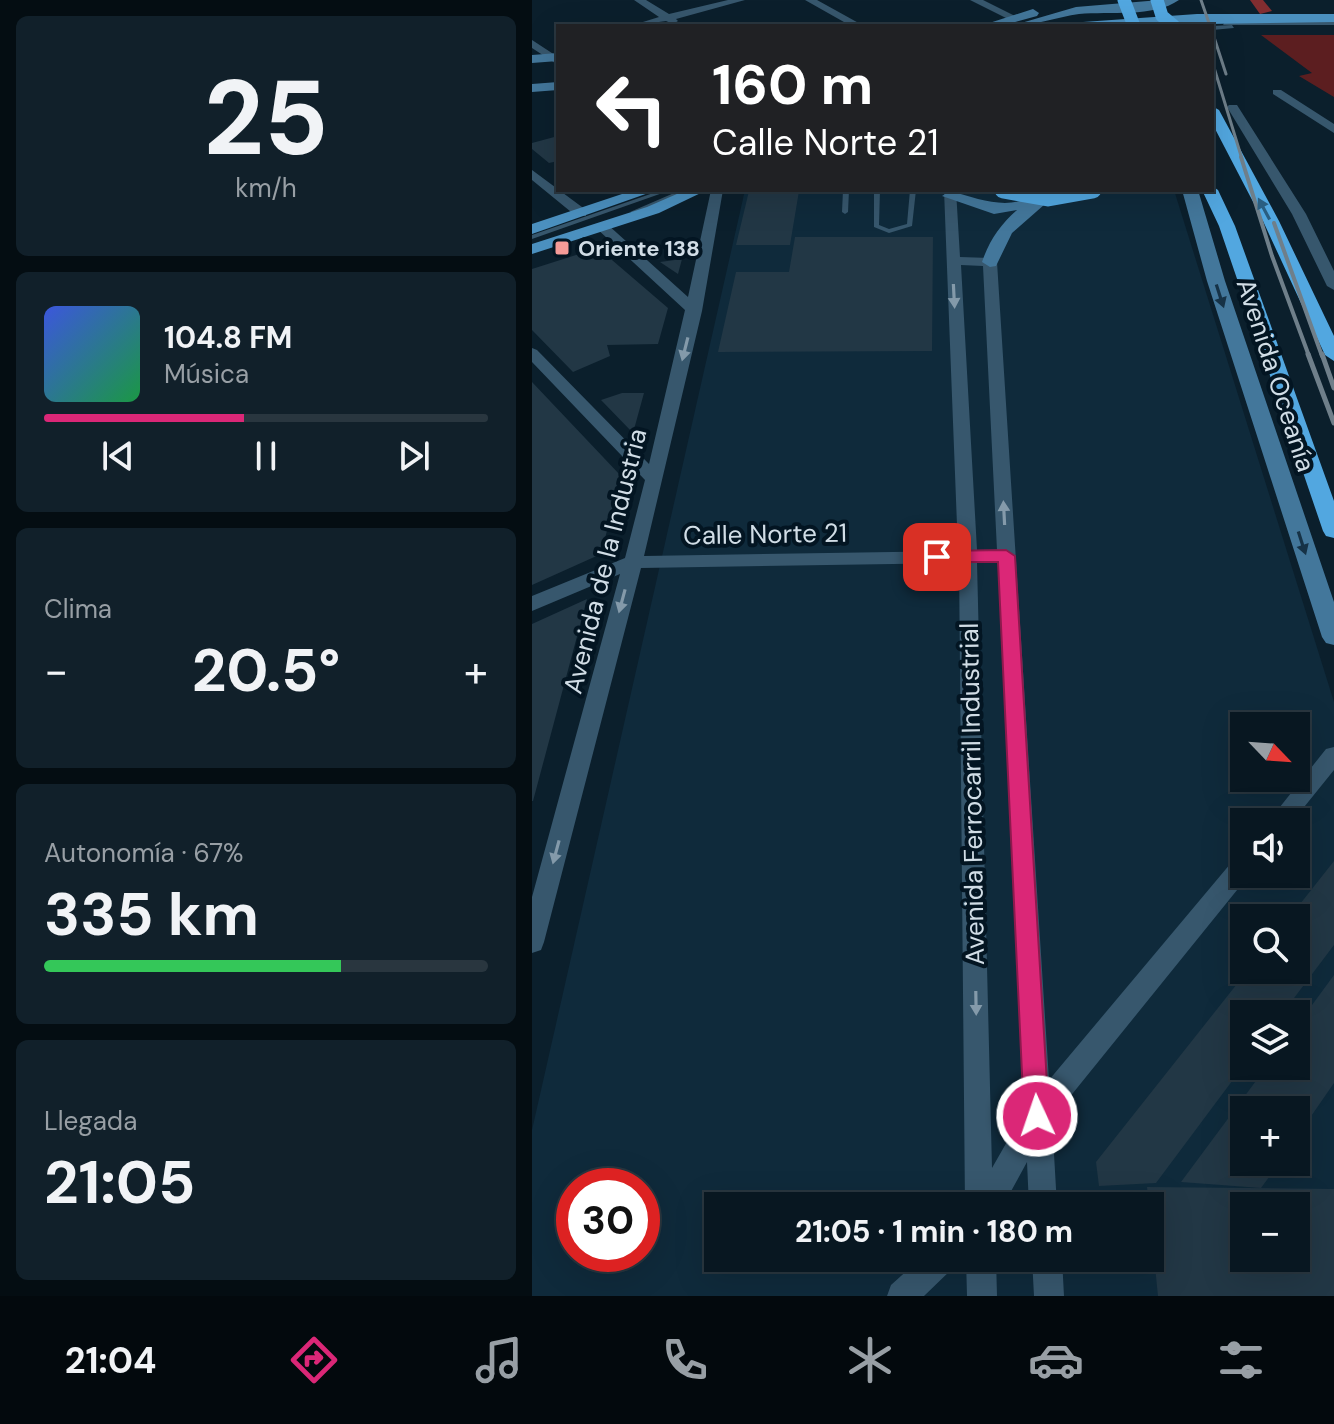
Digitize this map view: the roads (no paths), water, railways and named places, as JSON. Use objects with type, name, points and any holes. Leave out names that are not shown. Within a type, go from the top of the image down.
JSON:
[{"type":"highway","points":[[1124,0],[1133,24]]},
{"type":"highway","points":[[1158,0],[1162,16],[1172,24]]},
{"type":"highway","points":[[1172,0],[1178,16],[1175,24]]},
{"type":"highway","name":"Avenida Oceanía","points":[[1214,114],[1305,291],[1334,355]]},
{"type":"highway","points":[[1011,192],[1034,198],[1086,192]]},
{"type":"highway","name":"Avenida Oceanía","points":[[1211,192],[1227,226],[1334,531]]},
{"type":"highway","points":[[1305,291],[1334,332]]},
{"type":"main road","points":[[1017,22],[1073,0]]},
{"type":"main road","points":[[1017,22],[1085,9],[1143,6],[1172,0]]},
{"type":"main road","points":[[1222,26],[1331,24]]},
{"type":"main road","points":[[532,74],[556,73]]},
{"type":"main road","points":[[532,88],[556,86]]},
{"type":"main road","points":[[532,229],[643,192]]},
{"type":"main road","points":[[532,247],[602,227],[694,192]]},
{"type":"main road","points":[[990,262],[1000,236],[1013,221],[1050,192]]},
{"type":"main road","name":"Avenida Oceanía","points":[[1191,192],[1216,281],[1334,637]]},
{"type":"main road","points":[[950,193],[994,209],[1036,203]]},
{"type":"street","points":[[639,0],[678,24]]},
{"type":"street","points":[[643,24],[740,0]]},
{"type":"street","points":[[810,0],[855,24]]},
{"type":"street","points":[[975,0],[1017,22]]},
{"type":"street","points":[[1277,92],[1334,129]]},
{"type":"street","points":[[1233,107],[1327,254],[1334,286]]},
{"type":"street","points":[[532,174],[581,213]]},
{"type":"street","name":"Avenida de la Industria","points":[[532,942],[695,311],[717,192]]},
{"type":"street","name":"Avenida Ferrocarril Industrial","points":[[950,193],[968,556],[979,1192]]},
{"type":"street","points":[[602,227],[695,311]]},
{"type":"street","points":[[952,261],[990,262]]},
{"type":"street","name":"Avenida Ferrocarril Industrial","points":[[990,262],[1042,1192]]},
{"type":"street","points":[[532,353],[653,478]]},
{"type":"street","name":"Calle Norte 21","points":[[532,604],[632,562],[1006,556]]},
{"type":"street","points":[[1290,808],[1334,755]]},
{"type":"street","points":[[995,1192],[1037,1116],[1230,881]]},
{"type":"street","points":[[902,1296],[928,1272]]},
{"type":"street","points":[[981,1272],[982,1296]]},
{"type":"street","points":[[1048,1272],[1049,1296]]},
{"type":"lane","points":[[1143,6],[1158,0]]},
{"type":"lane","points":[[532,237],[662,192]]},
{"type":"lane","points":[[532,247],[682,192]]},
{"type":"lane","points":[[845,212],[846,192]]},
{"type":"lane","points":[[877,192],[876,226],[889,231],[910,225],[913,192]]},
{"type":"waterway","points":[[1256,0],[1265,11]]},
{"type":"railway","points":[[1201,0],[1209,24]]},
{"type":"railway","points":[[1214,37],[1226,74]]},
{"type":"railway","points":[[1214,68],[1242,159]]},
{"type":"railway","points":[[1241,157],[1272,256],[1309,356]]},
{"type":"railway","points":[[1274,223],[1322,356]]},
{"type":"railway","points":[[1308,354],[1334,423]]},
{"type":"railway","points":[[1322,354],[1334,388]]},
{"type":"place","name":"Oriente 138","points":[[562,248]]}]
